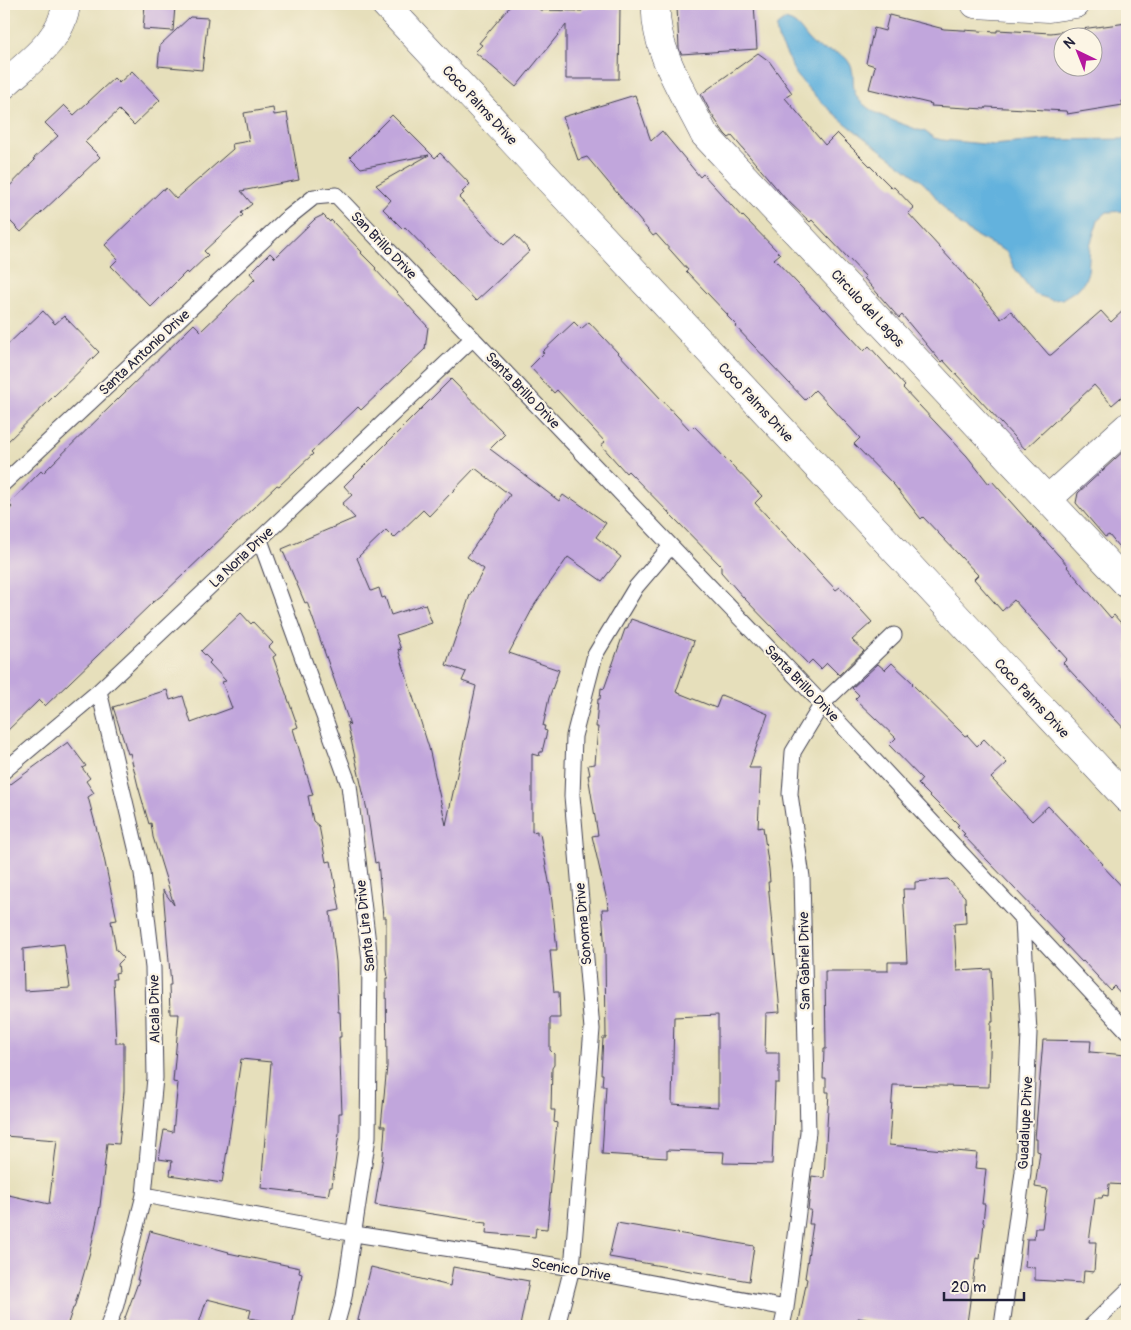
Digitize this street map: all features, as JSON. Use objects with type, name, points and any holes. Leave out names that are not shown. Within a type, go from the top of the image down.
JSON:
[{"type":"street","points":[[4,85],[52,40],[65,16],[66,4]]},
{"type":"street","name":"Coco Palms Drive","points":[[385,4],[1127,800]]},
{"type":"street","name":"Circulo del Lagos","points":[[656,4],[655,12],[663,53],[704,134],[1127,584]]},
{"type":"street","points":[[975,4],[1049,8],[1076,4]]},
{"type":"street","points":[[1048,499],[1127,427]]},
{"type":"lane","name":"San Brillo Drive","points":[[284,221],[314,196],[336,195],[473,338]]},
{"type":"lane","name":"Santa Antonio Drive","points":[[4,483],[284,221]]},
{"type":"lane","name":"La Noria Drive","points":[[4,771],[99,691],[473,338]]},
{"type":"lane","name":"Santa Brillo Drive","points":[[473,338],[822,704],[1127,1031]]},
{"type":"lane","name":"Santa Lira Drive","points":[[260,540],[349,785],[370,960],[368,1137],[355,1234],[344,1297],[336,1326]]},
{"type":"lane","name":"Sonoma Drive","points":[[557,1326],[572,1268],[592,1029],[572,796],[574,736],[595,654],[636,587],[671,546]]},
{"type":"lane","name":"San Gabriel Drive","points":[[782,1326],[786,1308],[808,1132],[802,877],[790,794],[793,752],[822,704],[894,634]]},
{"type":"lane","name":"Alcala Drive","points":[[99,691],[142,873],[153,968],[155,1078],[144,1195],[116,1306],[108,1326]]},
{"type":"lane","name":"Guadalupe Drive","points":[[1002,1326],[1023,1172],[1029,1033],[1023,920]]},
{"type":"lane","name":"Scenico Drive","points":[[144,1195],[355,1234],[572,1268],[786,1308]]},
{"type":"lane","points":[[1091,1326],[1127,1291]]},
{"type":"water","points":[[785,20],[795,24],[812,44],[821,49],[839,53],[846,59],[852,69],[855,93],[868,108],[888,119],[924,131],[934,138],[994,145],[1046,140],[1127,139],[1127,211],[1107,212],[1098,220],[1090,246],[1088,272],[1084,282],[1078,289],[1062,299],[1052,300],[1034,294],[1013,266],[1007,252],[965,229],[920,180],[839,118],[809,90],[793,69],[777,34],[777,26]]},
{"type":"building","points":[[145,4],[175,6],[173,31],[143,29]]},
{"type":"building","points":[[512,4],[533,4],[540,10],[582,11],[583,8],[620,8],[619,79],[566,79],[566,25],[516,87],[475,52],[482,45],[479,43]]},
{"type":"building","points":[[678,4],[754,4],[757,49],[681,54],[679,48]]},
{"type":"building","points":[[889,15],[944,29],[1054,33],[1054,78],[1104,78],[1104,28],[1089,28],[1127,23],[1127,101],[1122,101],[1123,105],[1067,114],[1066,111],[931,106],[932,104],[869,89],[875,66],[866,63],[874,28],[885,31]]},
{"type":"building","points":[[190,17],[208,18],[202,70],[158,66],[160,45]]},
{"type":"building","points":[[758,53],[769,61],[792,93],[785,98],[825,145],[837,133],[914,208],[908,213],[963,273],[1001,319],[1011,311],[1049,355],[1101,311],[1111,322],[1127,307],[1127,392],[1112,405],[1094,385],[1025,449],[943,360],[941,362],[902,315],[899,318],[864,278],[866,277],[812,220],[810,222],[785,198],[732,136],[729,138],[725,134],[712,115],[701,94]]},
{"type":"building","points":[[132,71],[160,100],[134,125],[119,110],[85,142],[100,157],[21,232],[4,215],[4,192],[35,160],[33,159],[58,136],[45,123],[64,105],[74,115],[114,78],[119,83]]},
{"type":"building","points":[[635,95],[651,141],[662,131],[700,177],[703,174],[742,217],[780,254],[774,259],[864,351],[869,346],[905,386],[903,388],[967,456],[989,484],[992,481],[1068,566],[1111,618],[1114,615],[1127,630],[1127,732],[1063,663],[1067,659],[1014,600],[1002,611],[974,579],[978,575],[923,517],[921,519],[894,485],[854,444],[860,438],[815,390],[805,400],[735,326],[737,326],[686,271],[688,270],[656,234],[653,236],[587,157],[578,160],[563,117]]},
{"type":"building","points":[[273,108],[274,115],[287,113],[299,180],[241,191],[252,204],[241,213],[243,215],[204,251],[208,255],[188,274],[186,272],[151,307],[111,266],[118,259],[105,245],[163,189],[165,190],[166,188],[176,199],[233,149],[232,144],[249,141],[244,113]]},
{"type":"building","points":[[392,115],[435,158],[440,153],[470,184],[459,198],[504,245],[515,235],[530,251],[476,301],[405,227],[403,229],[383,209],[391,200],[376,185],[429,155],[361,168],[350,157]]},
{"type":"building","points":[[323,215],[330,222],[331,220],[362,252],[428,327],[425,349],[361,410],[358,407],[311,452],[313,454],[279,486],[277,485],[45,706],[39,700],[4,734],[4,516],[12,507],[9,504],[194,324],[201,331],[255,279],[250,273],[270,253],[275,258],[315,219]]},
{"type":"building","points":[[43,311],[55,324],[64,316],[99,352],[4,445],[4,348]]},
{"type":"building","points":[[574,322],[581,329],[589,322],[690,430],[694,426],[762,496],[755,503],[836,590],[840,587],[872,622],[852,640],[864,651],[839,675],[827,663],[821,669],[812,660],[808,664],[743,597],[721,572],[721,566],[628,471],[626,473],[601,445],[605,442],[557,390],[554,393],[530,367],[544,353],[542,352]]},
{"type":"building","points":[[451,379],[505,434],[490,449],[559,501],[563,495],[570,500],[571,498],[606,523],[596,537],[621,557],[602,581],[568,557],[535,604],[509,653],[559,670],[549,698],[543,726],[545,726],[544,730],[547,731],[542,752],[540,752],[539,756],[532,754],[532,832],[537,831],[537,835],[540,834],[551,892],[557,950],[550,950],[554,992],[559,992],[560,1018],[550,1018],[550,1050],[554,1054],[551,1110],[555,1110],[554,1122],[557,1123],[547,1229],[536,1228],[535,1237],[486,1233],[487,1223],[375,1205],[383,1156],[385,1126],[381,1126],[387,1066],[386,978],[388,978],[386,963],[386,917],[383,917],[378,862],[375,863],[367,810],[347,722],[350,725],[307,602],[305,603],[282,549],[355,518],[342,504],[352,495],[344,486]],"holes":[[[475,468],[510,495],[467,557],[484,569],[470,595],[446,665],[466,672],[462,681],[476,686],[446,825],[429,748],[398,649],[401,650],[396,635],[432,623],[425,604],[391,615],[385,597],[382,598],[379,588],[371,591],[357,558],[386,530],[394,538],[423,510],[429,516]]]},
{"type":"building","points":[[1127,448],[1127,557],[1109,535],[1105,537],[1076,503],[1078,493]]},
{"type":"building","points":[[241,613],[251,624],[253,622],[273,643],[269,647],[276,655],[273,657],[298,727],[293,729],[313,795],[308,796],[313,821],[319,826],[326,862],[331,861],[340,910],[330,912],[336,962],[338,1012],[340,1012],[342,1113],[339,1113],[339,1133],[332,1186],[330,1186],[328,1196],[261,1188],[271,1062],[241,1059],[222,1183],[170,1175],[172,1161],[159,1159],[164,1130],[173,1132],[178,1083],[173,1082],[179,1014],[170,1014],[169,985],[171,985],[163,890],[174,905],[130,753],[128,754],[113,707],[167,690],[170,700],[183,696],[191,723],[232,708],[222,682],[226,681],[209,663],[211,661],[201,651]]},
{"type":"building","points":[[631,619],[694,641],[676,692],[716,708],[721,695],[768,714],[749,768],[761,768],[758,828],[763,827],[769,869],[770,882],[768,882],[780,1012],[766,1013],[765,1053],[779,1053],[779,1083],[775,1083],[772,1164],[723,1163],[724,1152],[667,1150],[667,1158],[602,1154],[606,1086],[602,1086],[603,1074],[601,1074],[603,1038],[606,1038],[605,951],[602,909],[609,909],[592,836],[598,835],[588,765],[595,764],[598,699],[600,699],[601,688],[604,689],[625,629],[627,629]],"holes":[[[718,1015],[718,1107],[672,1104],[674,1017]]]},
{"type":"building","points":[[892,663],[965,736],[967,735],[977,746],[984,739],[1007,763],[991,778],[1032,821],[1048,806],[1127,892],[1127,1000],[1114,986],[1110,990],[1082,962],[1062,941],[1064,940],[963,835],[965,834],[957,826],[959,825],[918,784],[922,779],[889,745],[896,738],[855,699],[859,695],[852,688],[878,664],[885,670]]},
{"type":"building","points":[[68,742],[86,766],[82,768],[90,778],[86,781],[94,793],[88,797],[103,853],[117,920],[111,921],[116,950],[124,958],[118,964],[119,972],[115,973],[116,979],[113,979],[116,1043],[124,1043],[124,1091],[119,1144],[107,1143],[100,1206],[90,1252],[67,1326],[4,1326],[4,1194],[49,1204],[57,1140],[4,1136],[4,789]],"holes":[[[64,944],[70,988],[24,991],[23,949]]]},
{"type":"building","points":[[948,879],[965,897],[966,923],[954,924],[957,971],[991,969],[993,1022],[991,1022],[989,1087],[893,1085],[889,1145],[977,1153],[975,1168],[986,1169],[982,1204],[985,1204],[980,1259],[976,1258],[967,1323],[965,1326],[916,1326],[858,1318],[857,1326],[798,1326],[807,1279],[805,1278],[813,1224],[809,1224],[811,1210],[808,1210],[812,1176],[824,1178],[829,1092],[826,1092],[826,1078],[823,1078],[824,1049],[826,1049],[825,971],[888,971],[888,962],[907,962],[903,889],[915,889],[915,882]]},
{"type":"building","points":[[1043,1040],[1091,1041],[1090,1052],[1127,1055],[1127,1185],[1109,1184],[1108,1196],[1103,1195],[1102,1198],[1095,1198],[1089,1242],[1096,1242],[1094,1272],[1084,1271],[1083,1283],[1035,1280],[1035,1268],[1025,1267],[1027,1239],[1034,1239],[1035,1228],[1042,1228],[1047,1189],[1035,1187],[1040,1152],[1037,1151],[1037,1139],[1035,1139]]},
{"type":"building","points":[[617,1223],[754,1246],[749,1281],[609,1257]]},
{"type":"building","points":[[150,1231],[228,1253],[300,1268],[299,1273],[302,1274],[292,1326],[249,1318],[251,1310],[207,1299],[198,1326],[122,1326],[139,1280],[137,1280]]},
{"type":"building","points":[[371,1267],[450,1286],[453,1267],[529,1281],[520,1326],[358,1326]]}]
